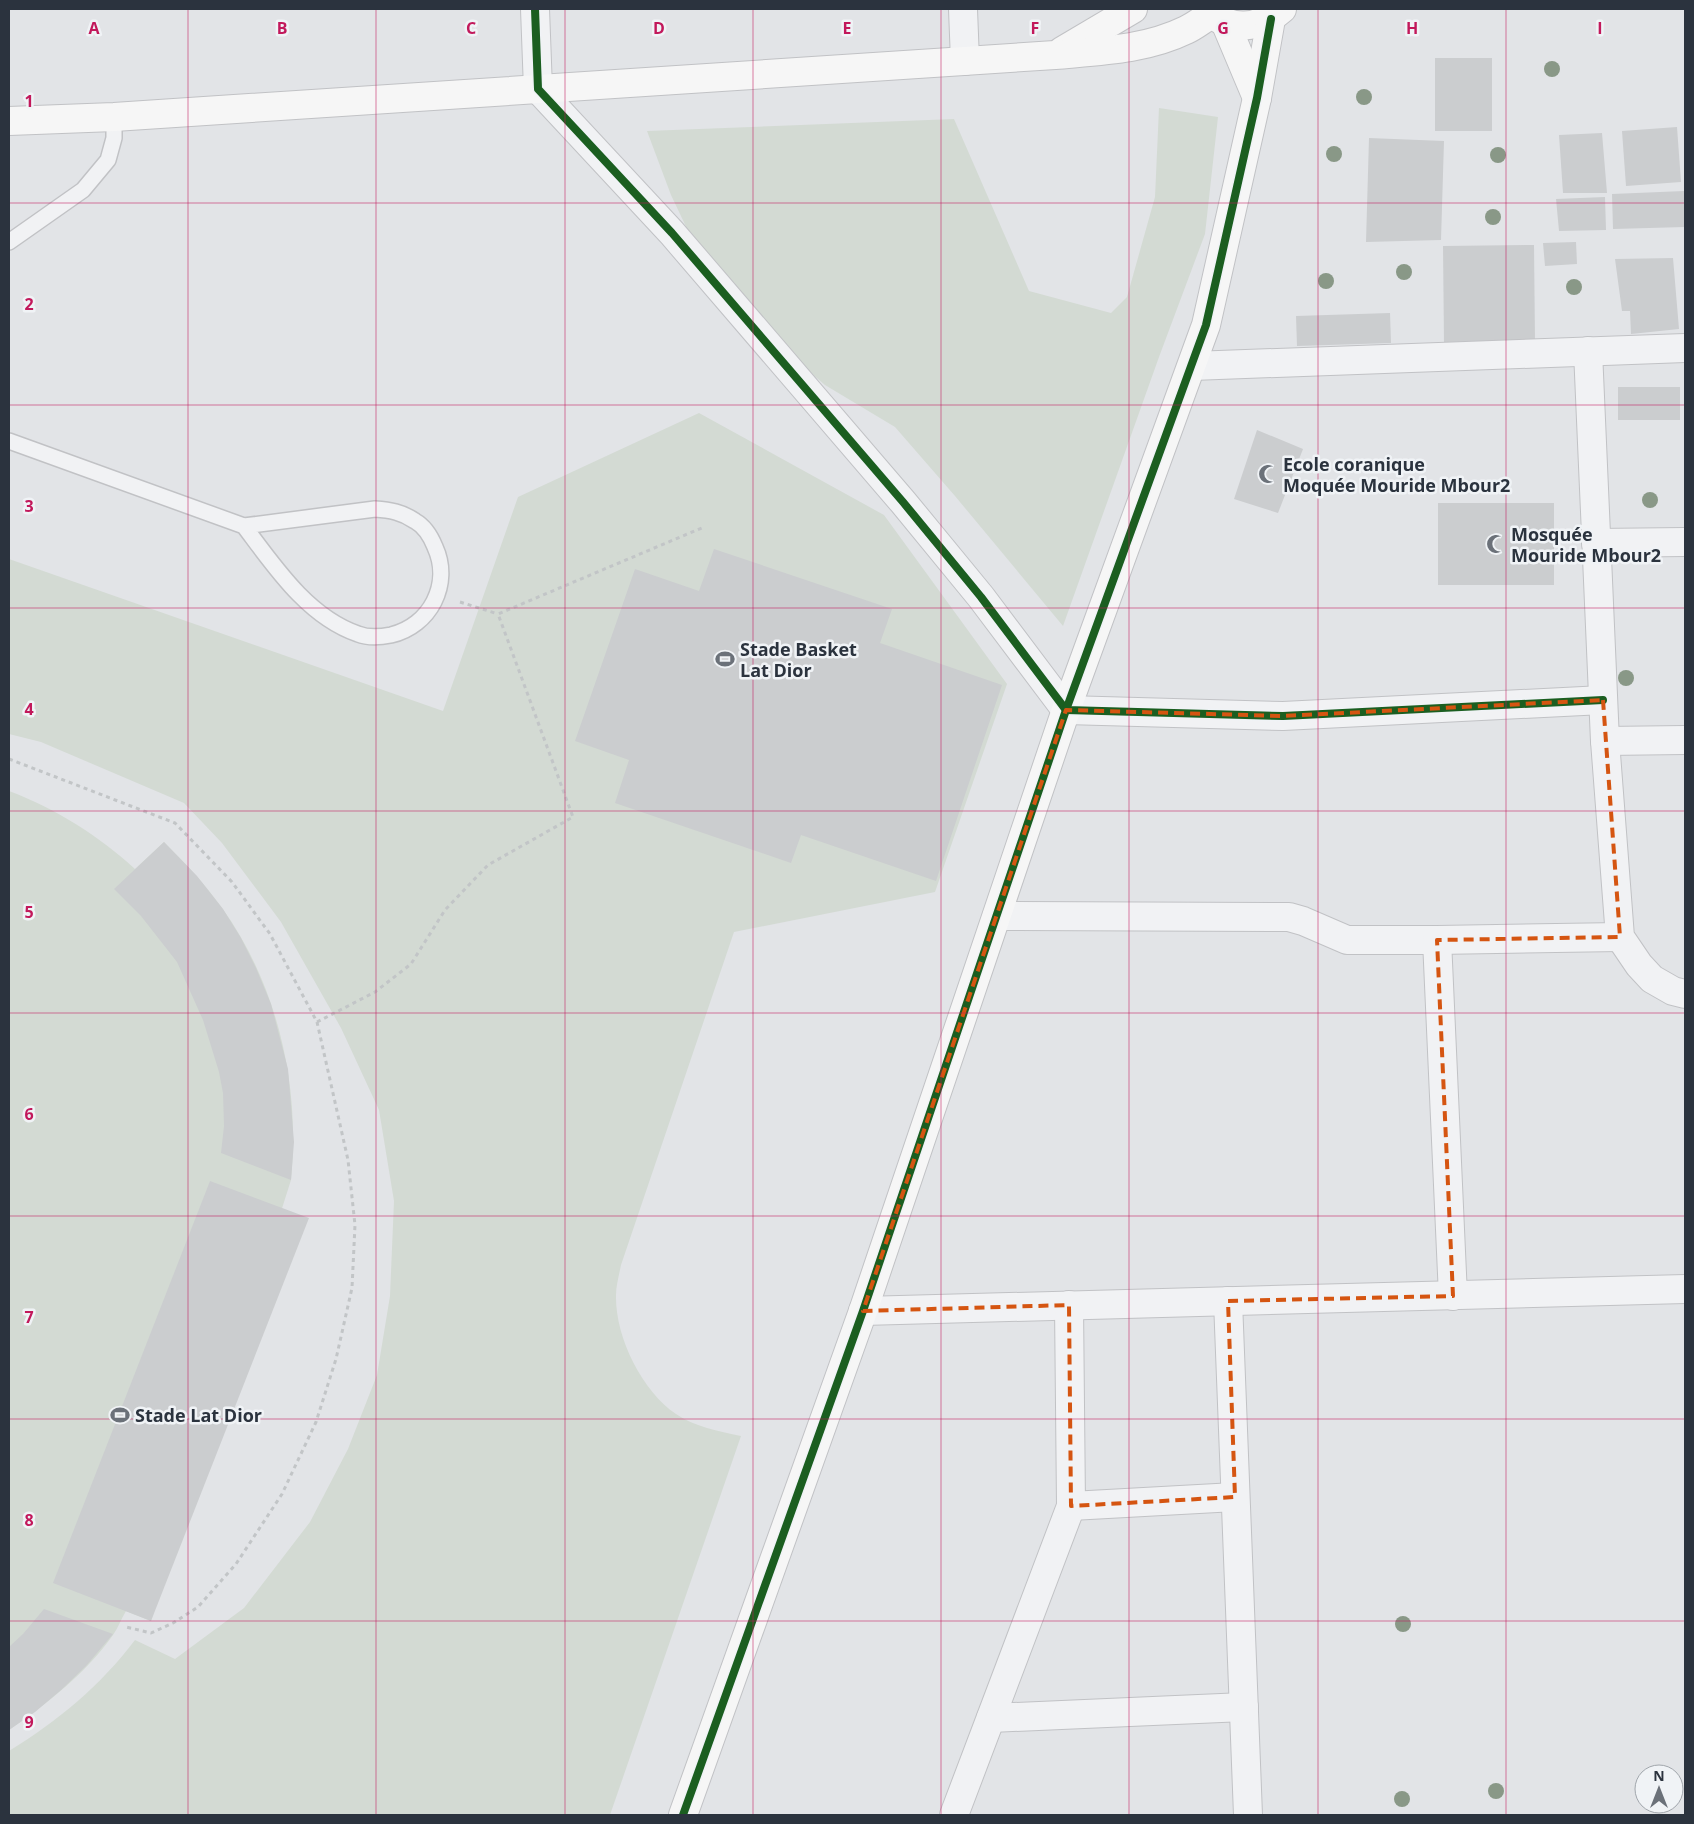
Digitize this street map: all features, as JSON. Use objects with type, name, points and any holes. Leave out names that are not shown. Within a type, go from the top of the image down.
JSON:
[{"type":"street","points":[[535,9],[538,89],[672,233],[903,502],[981,597],[1066,710]]},
{"type":"street","points":[[963,9],[965,61]]},
{"type":"street","points":[[1055,56],[1133,9]]},
{"type":"street","points":[[1214,15],[1240,26],[1256,25],[1276,14]]},
{"type":"street","points":[[684,1815],[863,1311],[1066,710],[1206,325],[1276,14]]},
{"type":"street","points":[[9,121],[114,117],[1055,56],[1132,48],[1163,40],[1188,30],[1214,15]]},
{"type":"street","points":[[1214,15],[1257,98]]},
{"type":"street","points":[[1192,366],[1685,348]]},
{"type":"street","points":[[1588,352],[1605,741],[1620,937],[1639,965],[1652,979],[1673,991],[1685,994]]},
{"type":"street","points":[[1596,544],[1685,542]]},
{"type":"street","points":[[1066,710],[1283,716],[1603,700]]},
{"type":"street","points":[[1605,741],[1685,740]]},
{"type":"street","points":[[998,916],[1289,917],[1347,940],[1620,937]]},
{"type":"street","points":[[1437,940],[1453,1296]]},
{"type":"street","points":[[863,1311],[1685,1289]]},
{"type":"street","points":[[1228,1301],[1248,1815]]},
{"type":"street","points":[[954,1815],[1071,1506],[1069,1305]]},
{"type":"street","points":[[1071,1506],[1236,1497]]},
{"type":"street","points":[[991,1718],[1244,1707]]},
{"type":"lane","points":[[9,242],[83,190],[108,160],[114,138],[114,117]]},
{"type":"lane","points":[[9,441],[244,526],[375,509],[395,511],[416,521],[431,537],[440,558],[441,580],[438,594],[422,620],[404,632],[382,637],[359,635],[322,614],[302,597],[244,526]]},
{"type":"path","points":[[438,594],[498,614],[704,527]]},
{"type":"path","points":[[317,1022],[375,992],[411,964],[445,910],[488,865],[573,817],[498,614]]},
{"type":"path","points":[[9,759],[175,823],[232,882],[270,934],[317,1022],[348,1160],[355,1225],[352,1288],[336,1359],[316,1422],[282,1494],[236,1564],[198,1607],[173,1623],[151,1633],[126,1627]]},
{"type":"highlighted area","points":[[1603,700],[1620,937],[1437,940],[1453,1296],[1228,1301],[1235,1497],[1071,1506],[1069,1305],[863,1311],[1066,710],[1283,716]]},
{"type":"shaded area","points":[[1159,108],[1218,117],[1205,234],[1063,626],[895,427],[825,385],[751,322],[709,275],[671,195],[647,131],[954,119],[1029,291],[1111,313],[1127,297],[1155,197]]},
{"type":"shaded area","points":[[699,413],[884,515],[1007,684],[935,892],[734,932],[621,1265],[616,1295],[620,1328],[626,1345],[633,1362],[652,1392],[676,1414],[691,1422],[741,1436],[610,1815],[9,1815],[9,1751],[45,1727],[78,1701],[108,1672],[135,1640],[175,1659],[244,1608],[310,1522],[348,1449],[377,1375],[390,1296],[394,1201],[379,1110],[341,1028],[281,922],[222,843],[184,803],[41,742],[9,734],[9,559],[443,711],[518,497]]},
{"type":"shaded area","name":"Stade Lat Dior","points":[[9,791],[60,814],[107,845],[135,869],[164,842],[209,891],[239,934],[266,989],[276,1019],[284,1049],[289,1080],[293,1156],[291,1180],[151,1621],[126,1611],[113,1635],[91,1662],[51,1699],[9,1730]]},
{"type":"building","points":[[1435,58],[1492,58],[1492,131],[1435,131]]},
{"type":"building","points":[[1677,127],[1681,182],[1626,186],[1622,131]]},
{"type":"building","points":[[1602,133],[1607,193],[1563,193],[1559,135]]},
{"type":"building","points":[[1369,138],[1444,141],[1441,240],[1366,242]]},
{"type":"building","points":[[1684,191],[1685,227],[1613,229],[1612,194]]},
{"type":"building","points":[[1605,197],[1606,230],[1559,231],[1556,199]]},
{"type":"building","points":[[1576,242],[1577,264],[1545,266],[1543,243]]},
{"type":"building","points":[[1534,245],[1535,341],[1444,342],[1443,246]]},
{"type":"building","points":[[1673,258],[1679,329],[1631,334],[1630,311],[1622,311],[1615,259]]},
{"type":"building","points":[[1390,313],[1391,343],[1297,346],[1296,316]]},
{"type":"building","points":[[1618,387],[1680,387],[1680,420],[1618,420]]},
{"type":"building","name":"Ecole coranique Moquée Mouride Mbour2","points":[[1257,430],[1303,449],[1278,513],[1234,499]]},
{"type":"building","name":"Mosquée Mouride Mbour2","points":[[1438,503],[1554,503],[1554,585],[1438,585]]},
{"type":"building","points":[[714,549],[892,609],[880,643],[1002,685],[936,881],[801,835],[791,863],[615,803],[629,760],[575,741],[635,569],[699,591]]},
{"type":"building","points":[[164,842],[197,876],[223,909],[241,938],[271,1004],[288,1069],[294,1142],[291,1180],[221,1153],[224,1126],[223,1093],[219,1072],[203,1020],[177,962],[141,916],[114,889]]},
{"type":"building","points":[[210,1181],[309,1218],[151,1621],[53,1583]]},
{"type":"building","points":[[44,1609],[113,1634],[86,1666],[61,1690],[35,1712],[9,1730],[9,1647]]},
{"type":"cycle path","points":[[535,9],[538,89],[672,233],[903,502],[981,597],[1066,710],[1283,716],[1603,700]]},
{"type":"cycle path","points":[[683,1815],[863,1311],[1066,710],[1206,325],[1257,98],[1271,19]]},
{"type":"place","name":"Ecole coranique Moquée Mouride Mbour2","points":[[1268,474]]},
{"type":"place","name":"Mosquée Mouride Mbour2","points":[[1496,544]]},
{"type":"place","name":"Stade Basket Lat Dior","points":[[725,659]]},
{"type":"place","name":"Stade Lat Dior","points":[[120,1415]]}]
